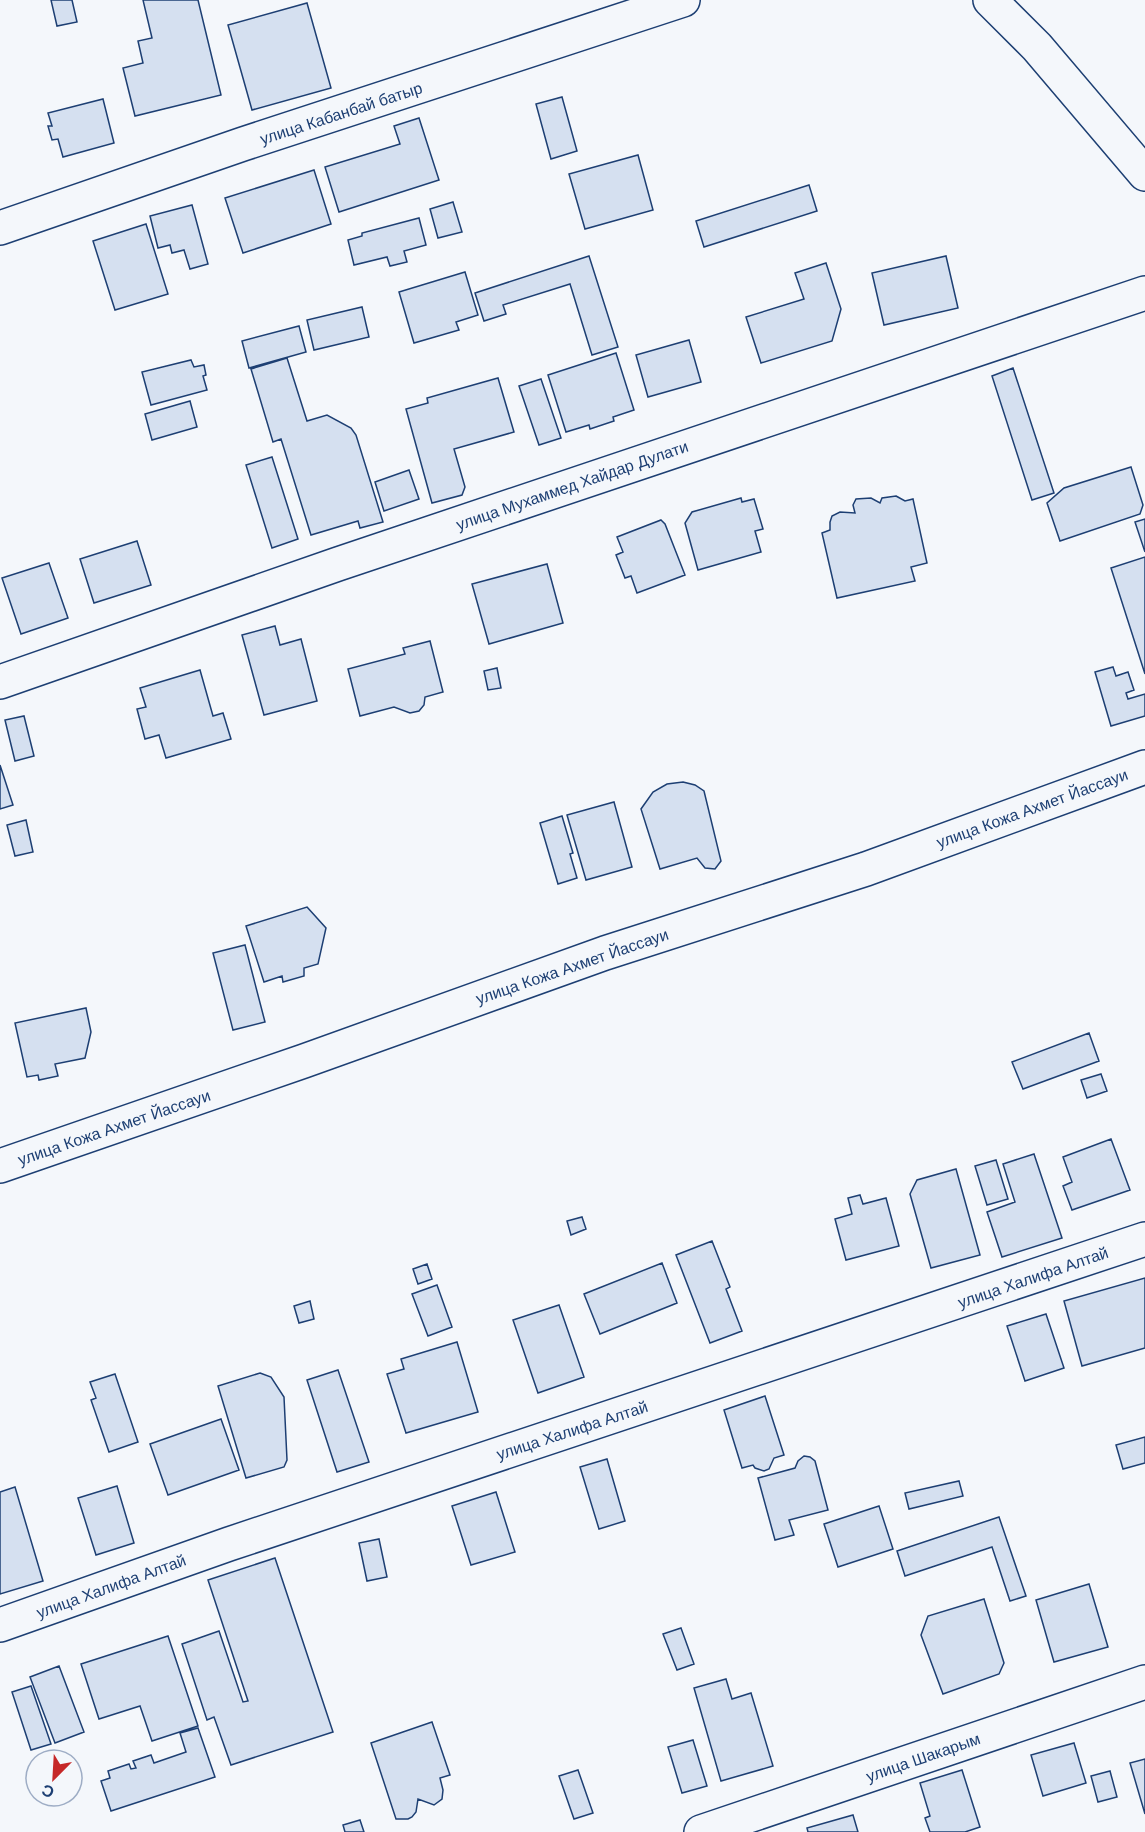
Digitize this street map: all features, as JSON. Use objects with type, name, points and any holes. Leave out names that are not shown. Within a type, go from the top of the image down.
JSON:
[{"type":"street","name":"улица Кабанбай батыр","points":[[0,228],[243,144],[683,0]]},
{"type":"street","points":[[990,0],[1037,47],[1145,174]]},
{"type":"street","name":"улица Мухаммед Хайдар Дулати","points":[[0,682],[338,564],[1145,293]]},
{"type":"street","name":"улица Кожа Ахмет Йассауи","points":[[0,1166],[304,1061],[605,953],[866,869],[1145,767]]},
{"type":"street","name":"улица Халифа Алтай","points":[[0,1625],[252,1536],[1145,1239]]},
{"type":"street","name":"улица Шакарым","points":[[701,1832],[1145,1682]]},
{"type":"building","points":[[51,0],[72,0],[77,22],[57,26]]},
{"type":"building","points":[[143,0],[198,0],[221,95],[135,116],[123,68],[143,63],[138,41],[152,38]]},
{"type":"building","points":[[307,3],[331,88],[252,110],[228,25]]},
{"type":"building","points":[[562,97],[577,151],[551,159],[536,104]]},
{"type":"building","points":[[103,99],[114,143],[63,157],[58,139],[52,140],[48,126],[52,126],[48,113]]},
{"type":"building","points":[[419,118],[439,180],[339,212],[325,167],[400,144],[394,126]]},
{"type":"building","points":[[638,155],[653,210],[585,229],[569,174]]},
{"type":"building","points":[[314,170],[331,224],[243,253],[225,198]]},
{"type":"building","points":[[809,185],[817,211],[704,247],[696,221]]},
{"type":"building","points":[[453,202],[462,232],[438,238],[430,209]]},
{"type":"building","points":[[192,205],[208,264],[190,269],[184,250],[172,253],[170,245],[158,248],[150,216]]},
{"type":"building","points":[[419,218],[426,245],[404,251],[407,262],[390,266],[387,257],[354,265],[348,240],[362,236],[362,233]]},
{"type":"building","points":[[146,224],[168,294],[115,310],[93,241]]},
{"type":"building","points":[[589,256],[618,347],[592,355],[570,284],[503,305],[506,314],[484,321],[475,293]]},
{"type":"building","points":[[946,256],[958,308],[884,325],[872,273]]},
{"type":"building","points":[[826,263],[841,309],[832,341],[761,363],[746,317],[804,299],[795,273]]},
{"type":"building","points":[[465,272],[478,315],[456,322],[459,330],[414,343],[399,292]]},
{"type":"building","points":[[362,307],[369,337],[314,350],[307,320]]},
{"type":"building","points":[[299,326],[306,352],[249,368],[242,341]]},
{"type":"building","points":[[689,340],[701,382],[648,397],[636,355]]},
{"type":"building","points":[[616,353],[634,410],[613,417],[614,421],[590,429],[589,425],[566,432],[548,375]]},
{"type":"building","points":[[287,358],[307,421],[327,415],[351,428],[356,435],[383,522],[360,528],[358,521],[311,535],[281,439],[273,442],[251,369]]},
{"type":"building","points":[[191,360],[194,367],[204,365],[206,375],[203,376],[207,390],[151,405],[142,372]]},
{"type":"building","points":[[1013,368],[1054,493],[1032,500],[992,376]]},
{"type":"building","points":[[498,378],[514,432],[454,449],[465,487],[462,495],[432,503],[406,409],[428,403],[427,398]]},
{"type":"building","points":[[541,379],[561,438],[539,445],[519,386]]},
{"type":"building","points":[[190,401],[197,427],[152,440],[145,414]]},
{"type":"building","points":[[272,457],[298,539],[272,548],[246,465]]},
{"type":"building","points":[[1131,467],[1143,505],[1140,514],[1060,541],[1047,503],[1064,488]]},
{"type":"building","points":[[409,470],[419,499],[384,511],[375,482]]},
{"type":"building","points":[[896,496],[905,501],[913,499],[927,563],[911,567],[915,581],[837,598],[822,533],[830,530],[832,516],[840,512],[855,513],[853,505],[856,499],[871,498],[880,503],[882,498]]},
{"type":"building","points":[[741,498],[742,502],[754,499],[763,529],[755,531],[761,552],[698,570],[685,523],[692,512]]},
{"type":"building","points":[[1145,519],[1145,552],[1135,522]]},
{"type":"building","points":[[661,520],[665,524],[685,575],[637,593],[631,576],[625,578],[616,555],[623,552],[617,537]]},
{"type":"building","points":[[137,541],[151,585],[94,603],[80,559]]},
{"type":"building","points":[[1145,557],[1145,674],[1111,568]]},
{"type":"building","points":[[49,563],[68,618],[21,634],[2,578]]},
{"type":"building","points":[[547,564],[563,623],[489,644],[472,584]]},
{"type":"building","points":[[275,626],[280,645],[301,639],[317,701],[264,715],[242,635]]},
{"type":"building","points":[[430,641],[443,692],[425,697],[424,705],[419,711],[410,713],[394,707],[360,716],[348,669],[405,654],[403,648]]},
{"type":"building","points":[[1113,667],[1116,676],[1128,672],[1134,690],[1126,693],[1128,699],[1145,694],[1145,716],[1111,726],[1095,672]]},
{"type":"building","points":[[497,668],[501,688],[488,690],[484,671]]},
{"type":"building","points":[[200,670],[213,716],[223,713],[231,739],[166,758],[159,735],[145,739],[137,709],[146,707],[140,688]]},
{"type":"building","points":[[24,716],[34,756],[15,761],[5,720]]},
{"type":"building","points":[[0,765],[13,805],[0,809]]},
{"type":"building","points":[[683,782],[695,785],[704,791],[721,861],[715,869],[705,868],[697,858],[660,869],[641,809],[653,792],[667,784]]},
{"type":"building","points":[[614,802],[632,867],[586,880],[567,815]]},
{"type":"building","points":[[562,816],[573,853],[570,854],[577,878],[558,884],[540,823]]},
{"type":"building","points":[[26,820],[33,852],[15,856],[7,825]]},
{"type":"building","points":[[307,907],[326,928],[318,964],[304,968],[304,976],[283,982],[282,976],[264,982],[246,926]]},
{"type":"building","points":[[245,945],[265,1022],[233,1030],[213,953]]},
{"type":"building","points":[[86,1008],[91,1032],[85,1058],[55,1064],[58,1076],[39,1080],[38,1075],[27,1077],[15,1023]]},
{"type":"building","points":[[1089,1033],[1099,1061],[1023,1089],[1012,1062]]},
{"type":"building","points":[[1101,1074],[1107,1091],[1087,1098],[1081,1080]]},
{"type":"building","points":[[1111,1139],[1130,1190],[1072,1210],[1063,1186],[1072,1182],[1063,1157]]},
{"type":"building","points":[[1034,1154],[1062,1238],[1002,1257],[987,1212],[1015,1202],[1003,1164]]},
{"type":"building","points":[[996,1160],[1008,1199],[987,1205],[975,1166]]},
{"type":"building","points":[[956,1169],[980,1255],[931,1268],[910,1194],[917,1180]]},
{"type":"building","points":[[860,1195],[863,1204],[886,1198],[899,1246],[846,1260],[835,1219],[852,1214],[848,1198]]},
{"type":"building","points":[[582,1217],[586,1229],[571,1235],[567,1221]]},
{"type":"building","points":[[712,1241],[730,1287],[726,1289],[742,1331],[710,1343],[676,1255]]},
{"type":"building","points":[[662,1263],[677,1303],[600,1334],[584,1294]]},
{"type":"building","points":[[427,1264],[432,1279],[418,1284],[413,1269]]},
{"type":"building","points":[[1145,1278],[1145,1348],[1082,1366],[1064,1301]]},
{"type":"building","points":[[437,1285],[452,1327],[428,1336],[412,1294]]},
{"type":"building","points":[[310,1301],[314,1319],[299,1323],[294,1306]]},
{"type":"building","points":[[559,1305],[584,1377],[538,1393],[513,1320]]},
{"type":"building","points":[[1046,1314],[1064,1368],[1025,1381],[1007,1326]]},
{"type":"building","points":[[457,1342],[478,1412],[406,1433],[387,1374],[404,1369],[401,1359]]},
{"type":"building","points":[[338,1370],[369,1462],[337,1472],[307,1380]]},
{"type":"building","points":[[260,1373],[271,1377],[284,1397],[287,1460],[284,1467],[246,1478],[218,1386]]},
{"type":"building","points":[[115,1374],[138,1442],[109,1452],[91,1400],[96,1398],[90,1382]]},
{"type":"building","points":[[765,1396],[784,1455],[774,1458],[769,1469],[764,1471],[753,1465],[742,1468],[724,1410]]},
{"type":"building","points":[[221,1419],[239,1470],[168,1495],[150,1444]]},
{"type":"building","points":[[1145,1437],[1145,1463],[1123,1469],[1116,1445]]},
{"type":"building","points":[[804,1456],[815,1461],[828,1510],[789,1520],[794,1535],[775,1540],[758,1478],[795,1468]]},
{"type":"building","points":[[607,1459],[625,1521],[599,1529],[580,1467]]},
{"type":"building","points":[[959,1481],[963,1496],[909,1509],[905,1493]]},
{"type":"building","points":[[117,1486],[134,1543],[96,1555],[78,1498]]},
{"type":"building","points":[[15,1487],[43,1581],[0,1594],[0,1492]]},
{"type":"building","points":[[496,1492],[515,1552],[471,1565],[452,1506]]},
{"type":"building","points":[[879,1506],[893,1549],[838,1567],[824,1524]]},
{"type":"building","points":[[999,1517],[1026,1596],[1010,1601],[992,1547],[905,1576],[897,1551]]},
{"type":"building","points":[[379,1539],[387,1577],[367,1581],[359,1543]]},
{"type":"building","points":[[275,1558],[333,1732],[231,1765],[214,1717],[207,1720],[182,1644],[219,1631],[243,1702],[248,1701],[208,1580]]},
{"type":"building","points":[[1089,1584],[1108,1647],[1054,1662],[1036,1600]]},
{"type":"building","points":[[984,1599],[1004,1663],[999,1674],[943,1694],[921,1635],[928,1616]]},
{"type":"building","points":[[681,1628],[694,1664],[677,1670],[663,1634]]},
{"type":"building","points":[[168,1636],[198,1726],[152,1741],[140,1706],[99,1719],[81,1664]]},
{"type":"building","points":[[59,1666],[84,1732],[55,1743],[30,1677]]},
{"type":"building","points":[[726,1679],[732,1699],[751,1693],[773,1766],[721,1781],[694,1688]]},
{"type":"building","points":[[31,1686],[51,1744],[30,1748],[12,1692]]},
{"type":"building","points":[[432,1722],[450,1775],[440,1778],[443,1790],[442,1799],[434,1805],[418,1799],[416,1812],[412,1817],[396,1819],[371,1743]]},
{"type":"building","points":[[198,1728],[215,1777],[111,1811],[101,1781],[110,1778],[108,1771],[129,1764],[131,1769],[136,1768],[133,1761],[151,1755],[154,1763],[186,1752],[180,1733]]},
{"type":"building","points":[[693,1740],[707,1786],[682,1793],[668,1747]]},
{"type":"building","points":[[1074,1743],[1086,1783],[1043,1796],[1031,1755]]},
{"type":"building","points":[[1145,1759],[1145,1814],[1130,1763]]},
{"type":"building","points":[[578,1770],[593,1813],[574,1819],[559,1776]]},
{"type":"building","points":[[962,1770],[980,1827],[965,1832],[930,1832],[925,1818],[930,1816],[920,1783]]},
{"type":"building","points":[[1110,1771],[1117,1797],[1098,1802],[1091,1776]]},
{"type":"building","points":[[853,1815],[858,1832],[808,1832],[807,1828]]},
{"type":"building","points":[[360,1820],[364,1832],[345,1832],[343,1825]]}]
